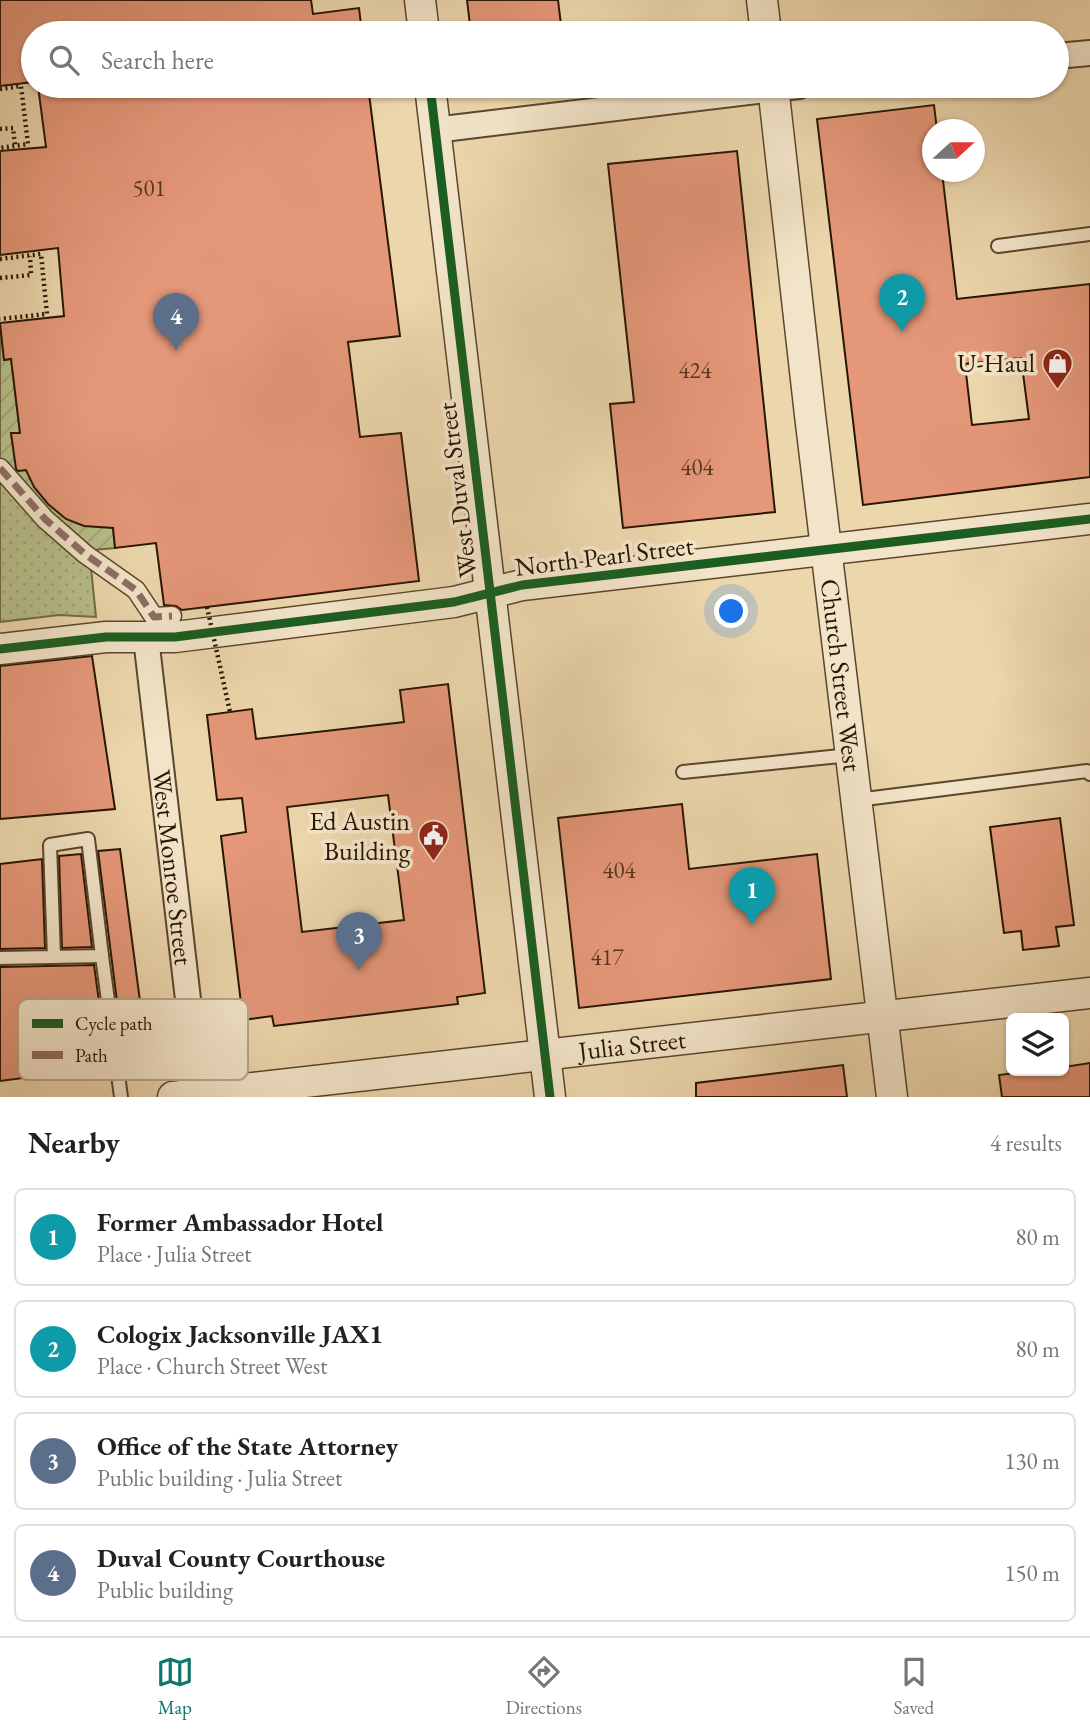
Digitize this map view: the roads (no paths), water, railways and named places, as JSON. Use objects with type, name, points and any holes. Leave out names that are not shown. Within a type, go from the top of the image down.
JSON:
[{"type":"street","points":[[420,0],[423,21]]},
{"type":"street","points":[[762,0],[765,21]]},
{"type":"street","points":[[1069,55],[1090,53]]},
{"type":"street","name":"West Duval Street","points":[[431,98],[550,1097]]},
{"type":"street","points":[[435,130],[692,98]]},
{"type":"street","name":"Church Street West","points":[[782,98],[826,550],[892,1097]]},
{"type":"street","points":[[0,468],[45,519],[85,554],[136,590],[154,617],[172,616]]},
{"type":"street","name":"North Pearl Street","points":[[0,649],[106,637],[175,637],[454,602],[523,585],[1090,519]]},
{"type":"street","name":"West Monroe Street","points":[[146,638],[181,999]]},
{"type":"street","name":"Julia Street","points":[[190,1096],[1090,993]]},
{"type":"lane","points":[[998,246],[1090,234]]},
{"type":"lane","points":[[683,772],[851,755]]},
{"type":"lane","points":[[856,800],[1087,771],[1090,774]]},
{"type":"lane","points":[[54,957],[50,845],[88,839],[108,999]]},
{"type":"lane","points":[[0,958],[102,956]]},
{"type":"place","name":"Cologix Jacksonville JAX1","points":[[902,332]]},
{"type":"place","name":"Duval County Courthouse","points":[[176,351]]},
{"type":"place","name":"U-Haul","points":[[1058,390]]},
{"type":"place","name":"Ed Austin Building","points":[[433,863]]},
{"type":"place","name":"Former Ambassador Hotel","points":[[752,925]]},
{"type":"place","name":"Office of the State Attorney","points":[[359,970]]}]
